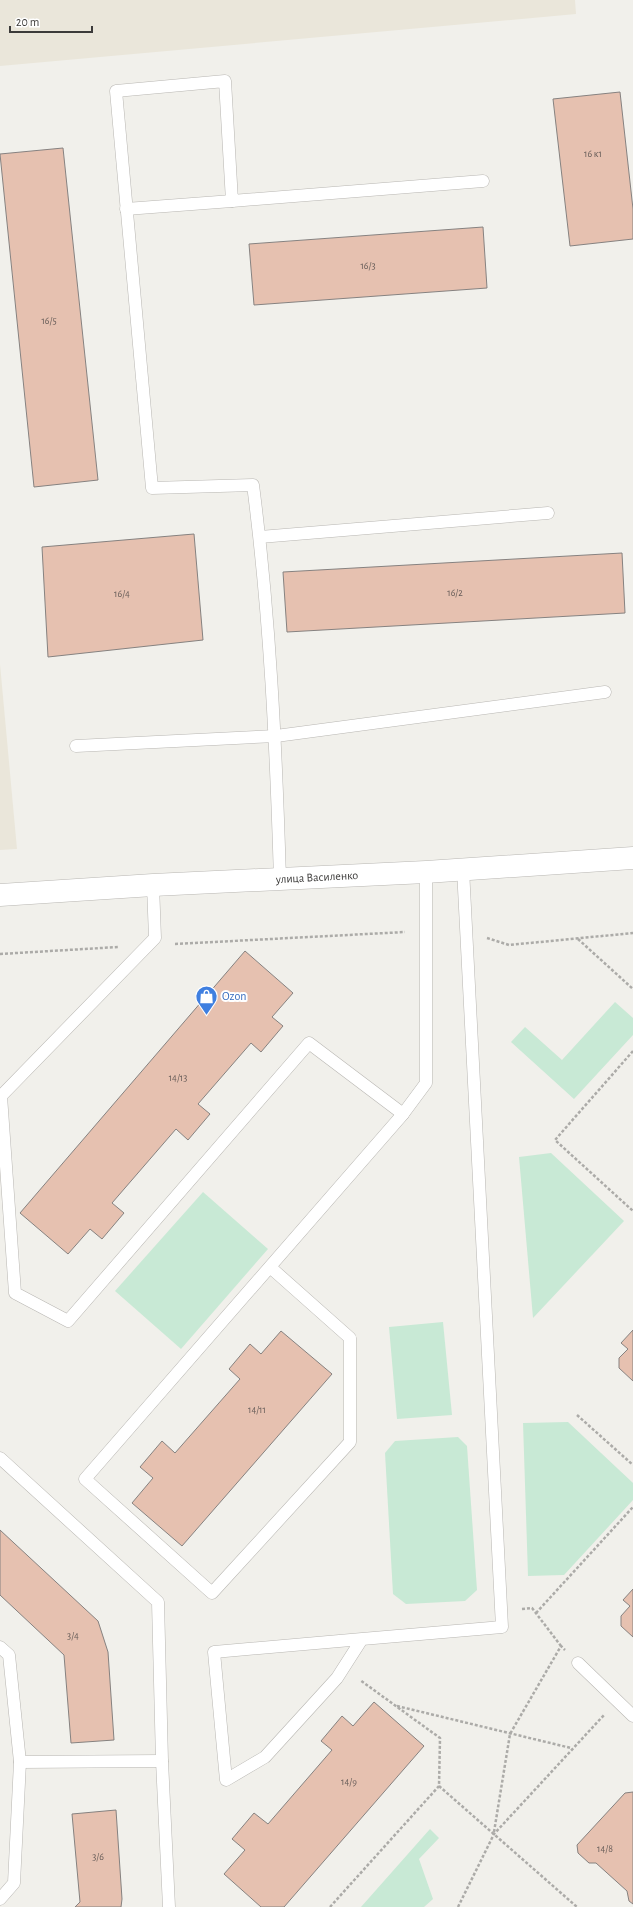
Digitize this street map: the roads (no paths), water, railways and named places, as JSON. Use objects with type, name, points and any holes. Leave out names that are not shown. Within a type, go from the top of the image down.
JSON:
[{"type":"street","name":"улица Василенко","points":[[0,895],[153,885],[463,870],[633,858]]},
{"type":"lane","points":[[232,201],[225,81],[116,91],[152,488],[253,485],[260,537],[276,736],[280,879]]},
{"type":"lane","points":[[126,209],[483,181]]},
{"type":"lane","points":[[260,537],[548,513]]},
{"type":"lane","points":[[76,746],[276,736],[605,692]]},
{"type":"lane","points":[[362,1639],[337,1678],[265,1757],[226,1780],[214,1652],[502,1626],[463,870]]},
{"type":"lane","points":[[270,1267],[350,1338],[350,1442],[212,1593],[85,1479],[403,1114],[426,1083],[426,872]]},
{"type":"lane","points":[[153,885],[155,938],[1,1096],[16,1293],[68,1321],[310,1043],[403,1114]]},
{"type":"lane","points":[[0,1458],[158,1602],[162,1761],[169,1907]]},
{"type":"lane","points":[[0,1647],[9,1655],[20,1762],[14,1883],[0,1899]]},
{"type":"lane","points":[[578,1663],[633,1716]]},
{"type":"lane","points":[[20,1762],[162,1761]]},
{"type":"place","name":"Ozon","points":[[207,1016]]}]
